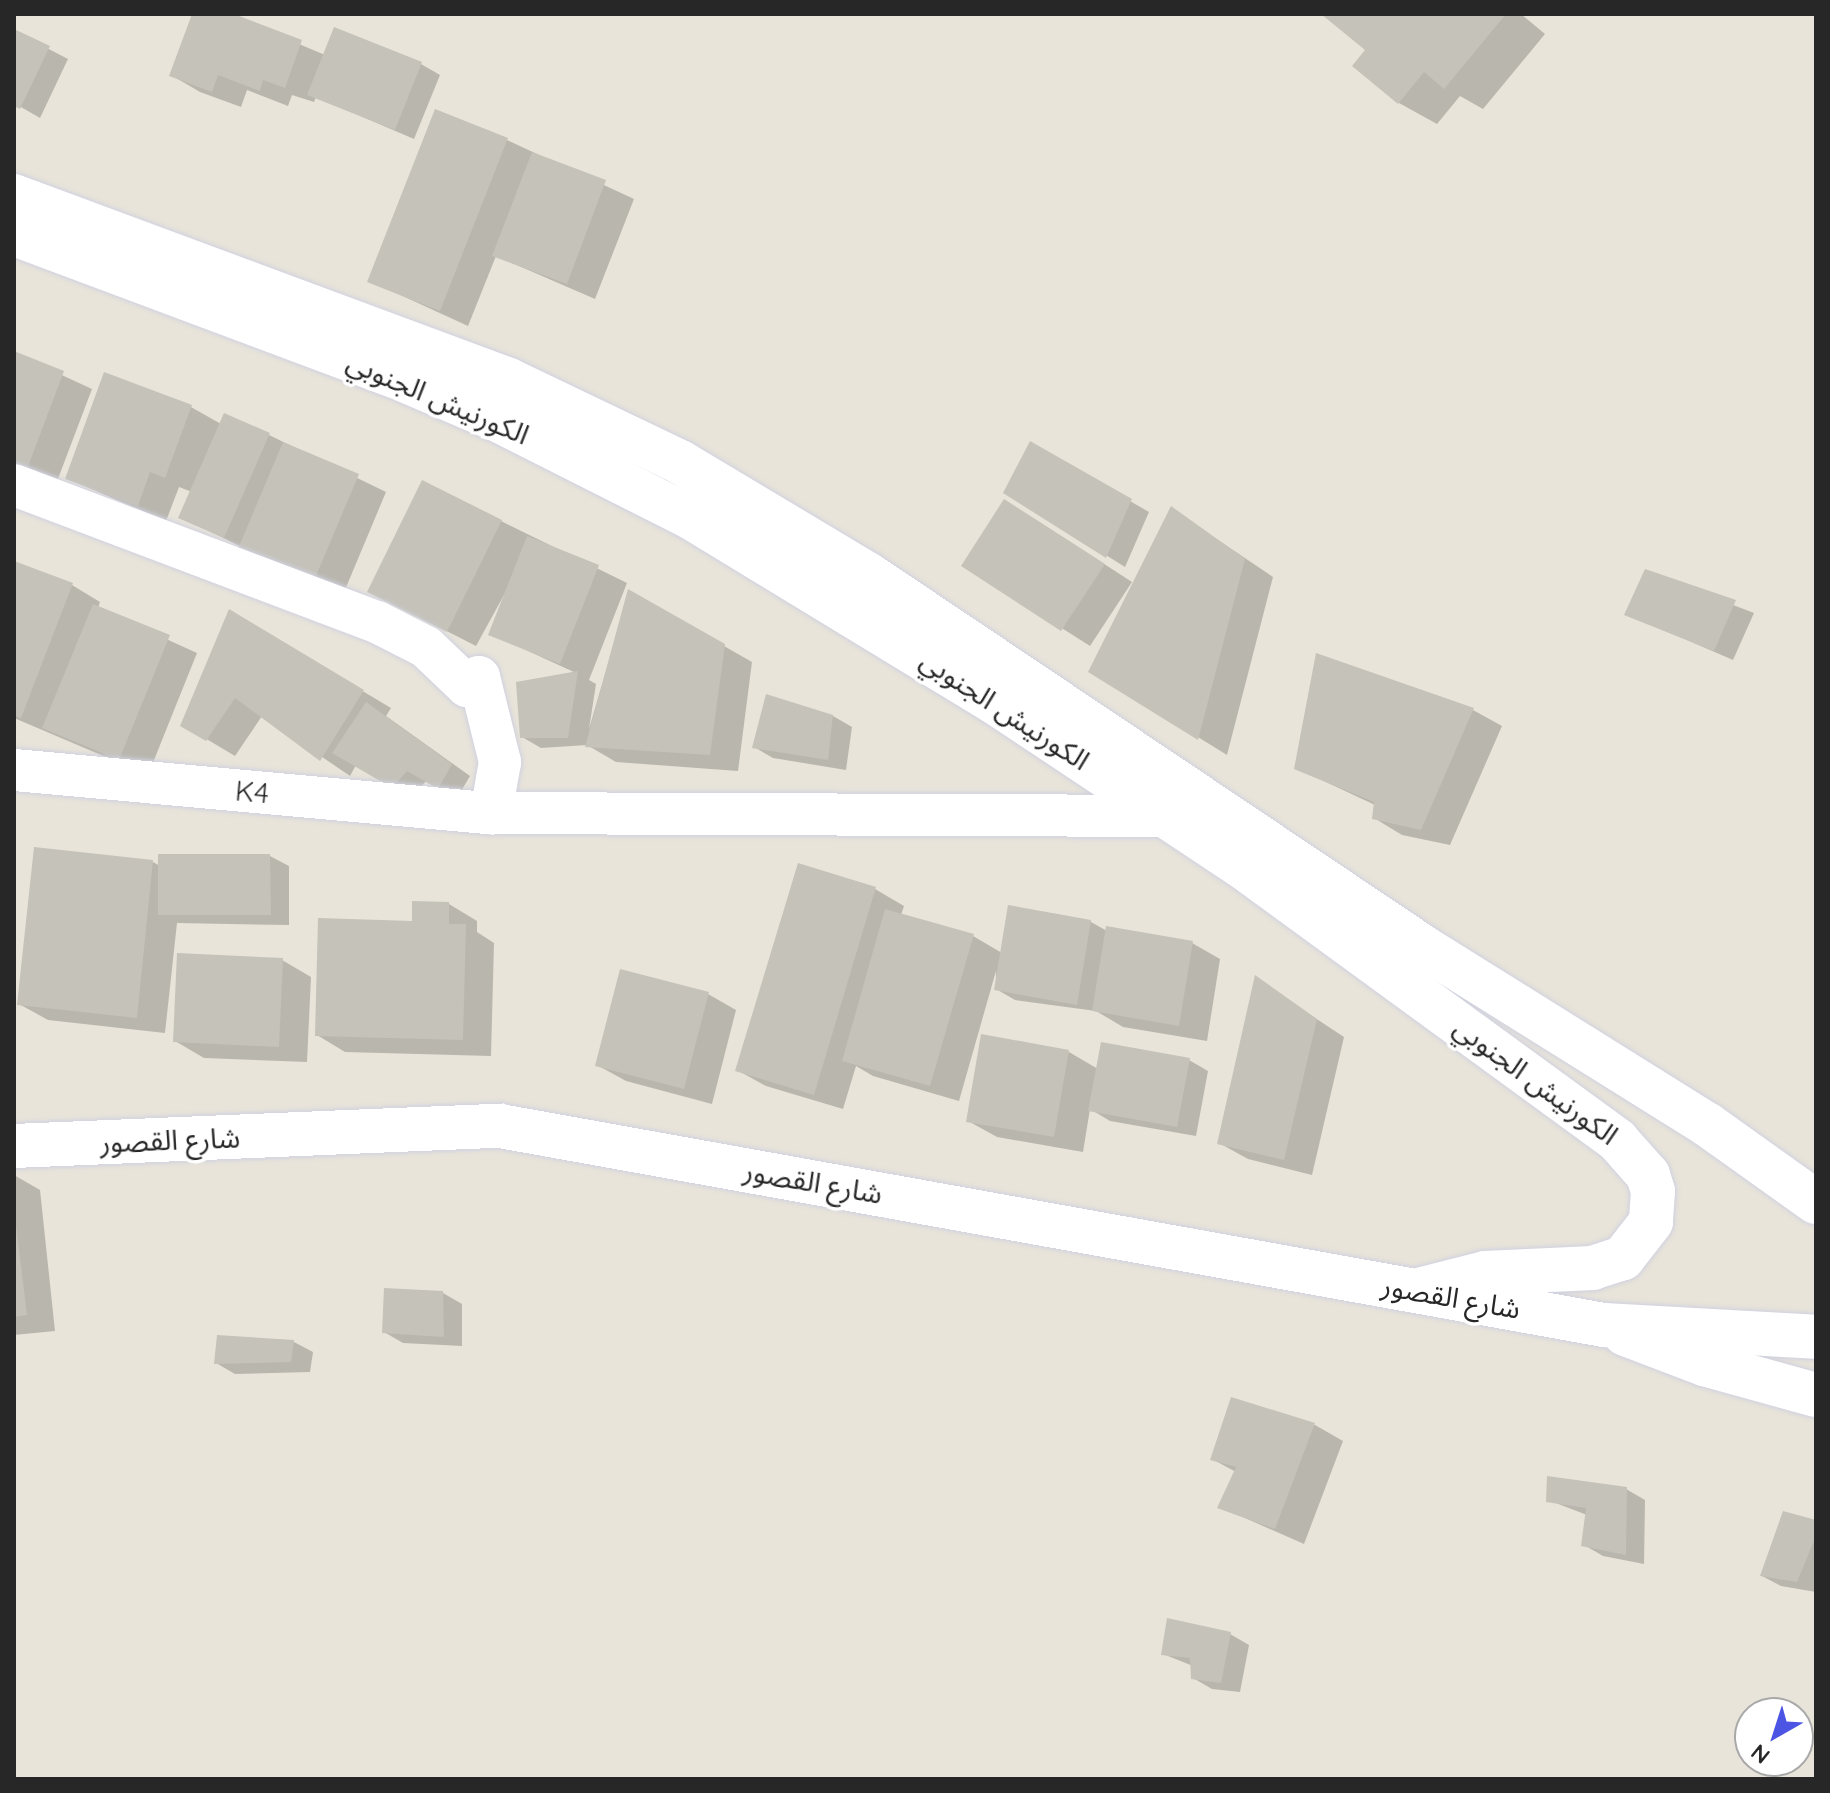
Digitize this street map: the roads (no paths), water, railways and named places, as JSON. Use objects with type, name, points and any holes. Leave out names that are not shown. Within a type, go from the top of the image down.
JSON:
[{"type":"main road","name":"الكورنيش الجنوبي","points":[[14,196],[509,380],[680,462],[869,575],[1182,804],[1617,1140],[1648,1175],[1653,1191],[1651,1222],[1623,1258],[1593,1268],[1485,1273],[1415,1291]]},
{"type":"main road","name":"الكورنيش الجنوبي","points":[[14,234],[404,380],[597,468],[1182,804],[1423,947],[1708,1125],[1816,1202]]},
{"type":"main road","name":"شارع القصور","points":[[14,1146],[500,1126],[1604,1325]]},
{"type":"main road","points":[[1604,1325],[1685,1325],[1816,1337]]},
{"type":"main road","points":[[1604,1325],[1704,1364],[1816,1395]]},
{"type":"street","points":[[14,485],[377,622],[426,647],[467,686],[479,677],[500,762],[491,813]]},
{"type":"street","name":"K4","points":[[14,770],[491,813],[1182,804]]}]
